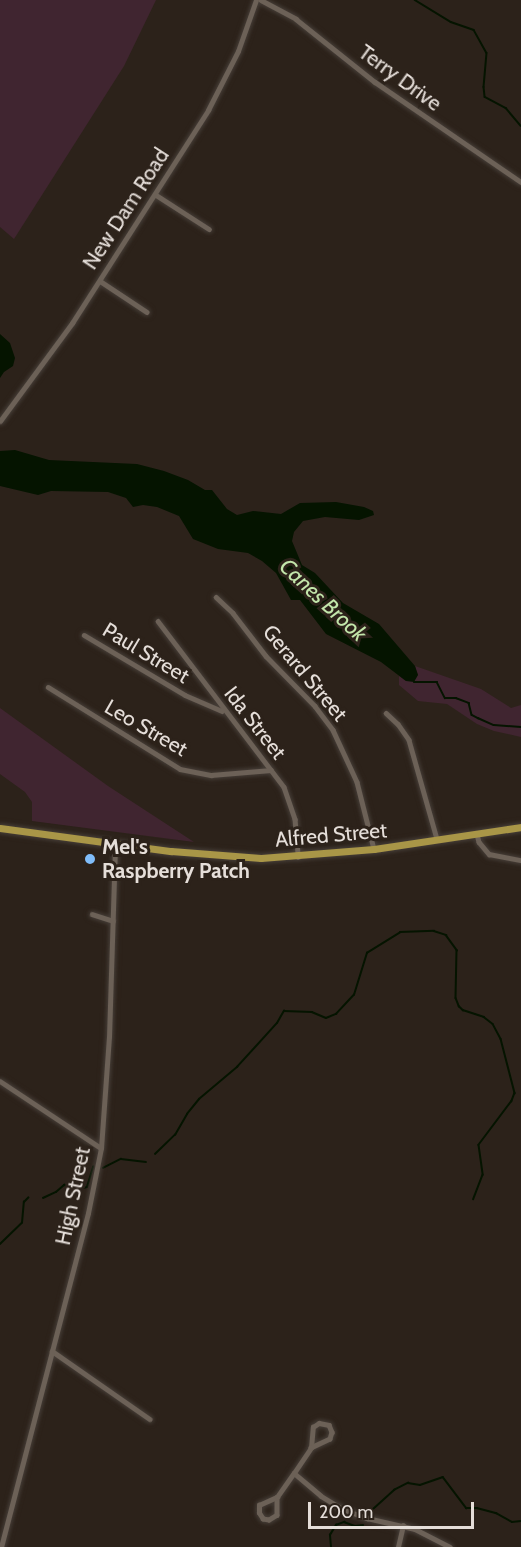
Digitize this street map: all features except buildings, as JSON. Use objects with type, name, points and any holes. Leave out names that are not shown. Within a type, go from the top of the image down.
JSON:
[{"type":"main road","name":"Alfred Street","points":[[0,828],[217,855],[298,857],[374,849],[521,827]]},
{"type":"street","name":"New Dam Road","points":[[0,421],[100,281],[219,92],[256,0]]},
{"type":"street","name":"Terry Drive","points":[[261,0],[296,18],[378,84],[521,182]]},
{"type":"street","points":[[156,195],[209,229]]},
{"type":"street","points":[[100,281],[147,312]]},
{"type":"street","name":"Gerard Street","points":[[216,597],[233,613],[266,656],[315,706],[333,730],[357,782],[374,849]]},
{"type":"street","name":"Ida Street","points":[[158,621],[284,787],[292,807],[298,857]]},
{"type":"street","name":"Paul Street","points":[[84,635],[185,695],[225,712]]},
{"type":"street","name":"Leo Street","points":[[48,687],[180,769],[222,775],[271,770]]},
{"type":"street","points":[[386,713],[398,724],[409,740],[437,839]]},
{"type":"street","points":[[477,834],[480,843],[489,854],[521,860]]},
{"type":"street","name":"High Street","points":[[1,1547],[91,1201],[101,1148],[108,1064],[115,843]]},
{"type":"street","points":[[92,914],[113,921]]},
{"type":"street","points":[[0,1081],[101,1148]]},
{"type":"street","points":[[52,1351],[150,1419]]},
{"type":"street","points":[[277,1497],[277,1515],[269,1520],[263,1519],[259,1513],[259,1505],[277,1497],[294,1473],[311,1448],[313,1427],[319,1423],[329,1425],[332,1430],[330,1439],[311,1448]]},
{"type":"street","points":[[294,1473],[321,1496],[343,1509],[367,1518],[415,1529],[450,1547]]},
{"type":"street","points":[[398,1547],[403,1526]]},
{"type":"shaded area","points":[[0,0],[156,0],[124,66],[14,239],[0,227]]},
{"type":"shaded area","points":[[415,666],[481,689],[511,708],[521,705],[521,737],[494,731],[477,724],[447,704],[418,701],[399,685],[399,676],[406,681],[418,675]]},
{"type":"shaded area","points":[[0,708],[108,786],[194,842],[32,821],[32,802],[25,792],[0,774]]},
{"type":"water","points":[[0,334],[10,343],[15,358],[13,366],[0,378]]},
{"type":"water","points":[[15,450],[49,460],[137,464],[164,471],[188,480],[205,490],[212,490],[227,509],[237,515],[253,511],[281,514],[300,503],[336,502],[373,511],[374,515],[359,520],[325,517],[303,521],[294,532],[292,541],[302,565],[315,573],[343,603],[379,624],[415,666],[418,675],[414,682],[406,681],[381,662],[326,634],[300,600],[291,600],[276,573],[262,561],[248,553],[218,549],[193,539],[179,516],[157,507],[143,505],[133,507],[126,498],[108,492],[51,491],[38,495],[0,486],[0,451]]},
{"type":"waterway","points":[[415,0],[451,22],[474,30],[487,53],[485,97],[506,108],[521,126]]},
{"type":"waterway","name":"Canes Brook","points":[[414,682],[437,682],[445,698],[456,698],[469,703],[472,715],[494,725],[521,727]]},
{"type":"waterway","points":[[155,1154],[175,1135],[199,1099],[237,1067],[277,1023],[284,1011],[312,1012],[326,1018],[336,1014],[354,995],[367,953],[400,932],[434,931],[446,935],[457,950],[456,998],[459,1006],[463,1010],[484,1017],[493,1024],[501,1039],[515,1093],[512,1101],[479,1145],[483,1175],[474,1199]]},
{"type":"waterway","points":[[103,1168],[121,1159],[146,1162]]},
{"type":"waterway","points":[[43,1198],[64,1185],[79,1189],[87,1187],[93,1167]]},
{"type":"waterway","points":[[0,1244],[22,1223],[24,1202],[28,1198]]},
{"type":"waterway","points":[[372,1510],[394,1490],[408,1483],[420,1485],[443,1477],[466,1508],[477,1508],[496,1513],[512,1522],[521,1521]]},
{"type":"waterway","points":[[331,1547],[330,1535],[336,1525],[344,1522],[355,1526],[363,1525]]},
{"type":"place","name":"Mel's Raspberry Patch","points":[[90,859]]}]
